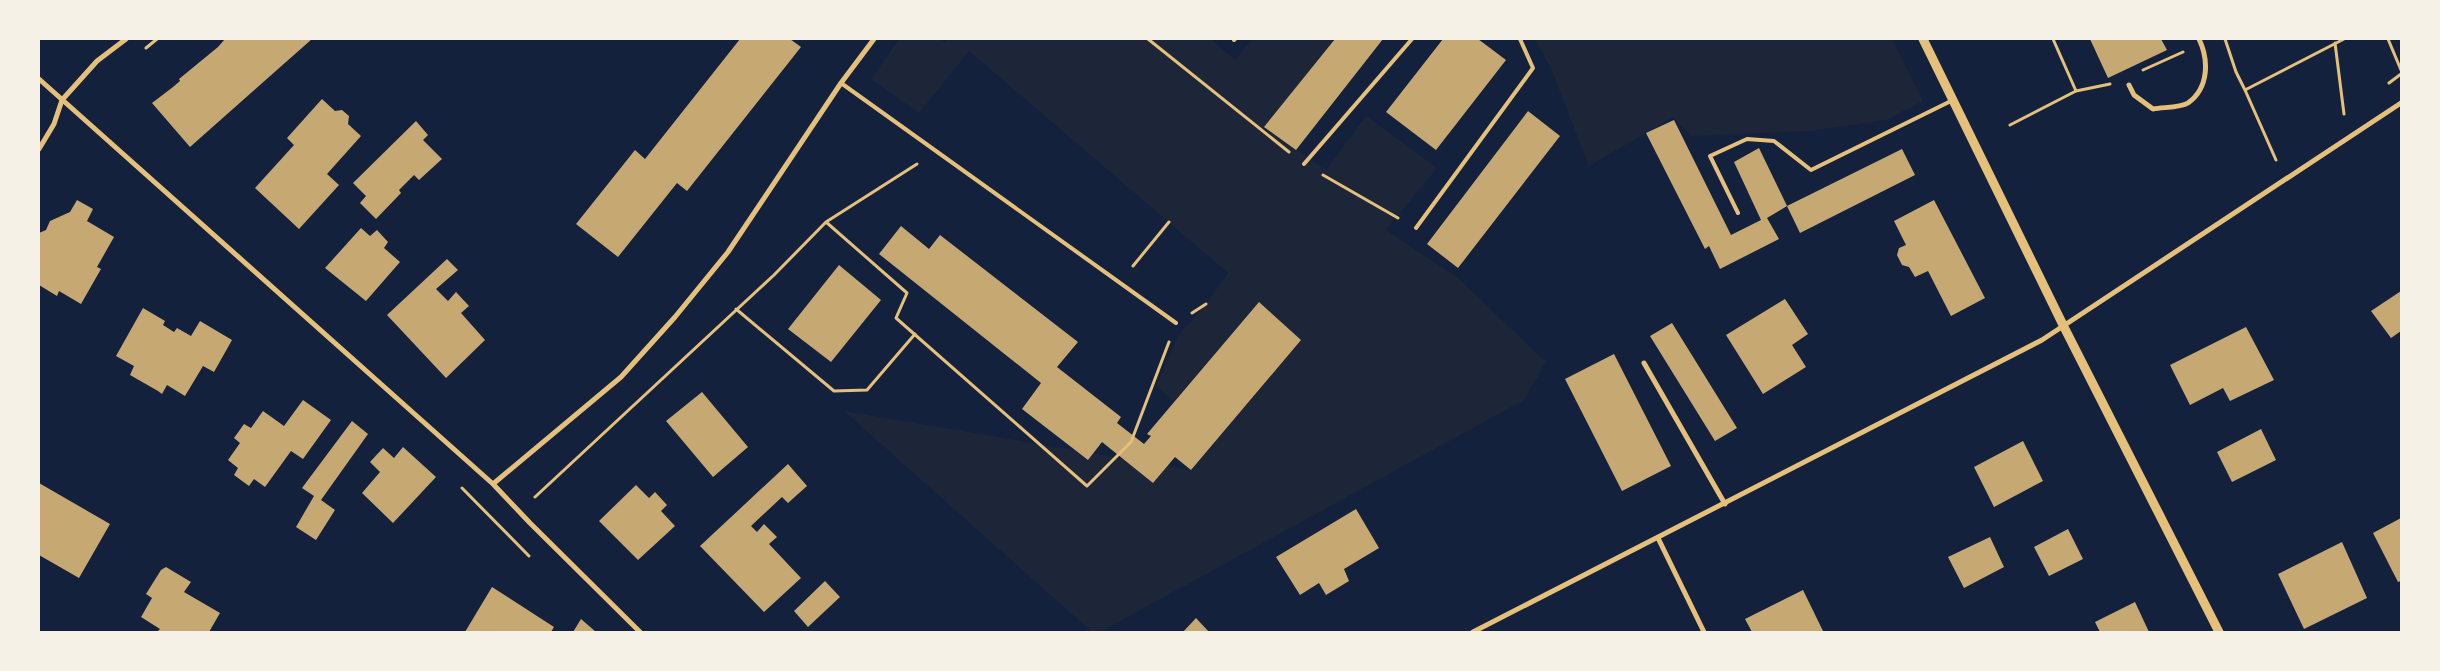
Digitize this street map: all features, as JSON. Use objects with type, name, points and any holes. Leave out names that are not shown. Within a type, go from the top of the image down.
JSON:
[{"type":"street","points":[[39,149],[54,124],[62,100],[97,61],[126,39]]},
{"type":"street","points":[[493,484],[621,377],[675,317],[728,252],[841,83],[874,39]]},
{"type":"street","points":[[1922,39],[2064,327],[2219,632]]},
{"type":"street","points":[[2128,85],[2134,95],[2153,109],[2187,104],[2201,88],[2207,68],[2199,39]]},
{"type":"street","points":[[39,79],[493,484],[640,632]]},
{"type":"street","points":[[1473,632],[1725,504],[2064,327],[2401,103]]},
{"type":"street","points":[[1644,363],[1725,504]]},
{"type":"street","points":[[1658,538],[1704,632]]},
{"type":"lane","points":[[1304,164],[1412,39]]},
{"type":"lane","points":[[1416,228],[1533,68],[1520,39]]},
{"type":"lane","points":[[841,83],[1176,323]]},
{"type":"lane","points":[[1738,213],[1710,156],[1747,139],[1774,141],[1811,170],[1953,100]]},
{"type":"path","points":[[1148,39],[1304,164],[1416,228]]},
{"type":"path","points":[[2053,39],[2076,91]]},
{"type":"path","points":[[2225,39],[2236,72],[2276,160]]},
{"type":"path","points":[[2245,90],[2344,39]]},
{"type":"path","points":[[2388,39],[2401,70]]},
{"type":"path","points":[[2335,44],[2344,114]]},
{"type":"path","points":[[531,500],[736,309],[826,222],[937,152]]},
{"type":"path","points":[[826,222],[907,293],[896,318],[1088,486],[1131,442],[1176,323]]},
{"type":"path","points":[[1119,282],[1169,222]]},
{"type":"path","points":[[736,309],[834,392],[868,390],[915,334]]},
{"type":"path","points":[[458,484],[500,530],[535,562]]},
{"type":"shaded area","points":[[899,39],[940,39],[945,42],[948,39],[1211,39],[1235,60],[1253,39],[1335,39],[1265,128],[1326,170],[1366,116],[1437,168],[1386,230],[1457,277],[1546,362],[1524,400],[1100,632],[1092,632],[844,411],[1191,470],[1301,340],[1259,302],[1174,401],[1156,387],[1178,336],[1206,304],[1228,273],[969,51],[919,113],[871,79]]},
{"type":"shaded area","points":[[1535,39],[1892,39],[1923,101],[1886,120],[1810,131],[1692,136],[1673,117],[1589,166],[1552,71]]},
{"type":"building","points":[[225,39],[312,39],[190,147],[152,103],[180,81],[179,79]]},
{"type":"building","points":[[740,39],[790,39],[801,47],[687,191],[677,183],[618,257],[576,224],[635,150],[645,159]]},
{"type":"building","points":[[1335,39],[1383,39],[1296,150],[1264,127]]},
{"type":"building","points":[[1443,39],[1478,39],[1506,60],[1436,150],[1386,112]]},
{"type":"building","points":[[2090,39],[2161,39],[2167,50],[2108,78]]},
{"type":"building","points":[[322,99],[335,111],[342,110],[349,116],[348,124],[361,136],[327,174],[339,185],[299,229],[255,188],[294,145],[287,138]]},
{"type":"building","points":[[1528,111],[1560,136],[1458,268],[1427,244]]},
{"type":"building","points":[[1674,120],[1731,235],[1761,220],[1734,162],[1759,148],[1787,206],[1767,218],[1779,239],[1720,269],[1709,246],[1705,249],[1646,133]]},
{"type":"building","points":[[416,121],[428,135],[423,140],[442,159],[419,180],[414,175],[399,190],[401,193],[376,219],[360,203],[366,196],[353,183]]},
{"type":"building","points":[[1902,149],[1915,175],[1800,233],[1787,206]]},
{"type":"building","points":[[77,200],[93,209],[87,221],[114,237],[97,267],[101,269],[81,304],[59,291],[57,296],[39,285],[39,233],[46,230],[50,221],[70,212]]},
{"type":"building","points":[[1934,200],[1985,298],[1951,316],[1928,271],[1915,277],[1909,267],[1902,265],[1897,255],[1899,248],[1906,245],[1894,221]]},
{"type":"building","points":[[901,226],[929,249],[940,235],[1078,342],[1057,367],[1121,417],[1117,423],[1144,444],[1151,436],[1147,434],[1259,302],[1301,340],[1191,470],[1175,457],[1153,483],[1102,442],[1088,460],[1022,409],[1041,383],[879,254]]},
{"type":"building","points":[[361,228],[370,236],[377,230],[388,242],[384,248],[400,262],[366,301],[325,268]]},
{"type":"building","points":[[447,259],[458,270],[436,289],[448,301],[456,292],[469,306],[461,313],[485,340],[446,378],[387,315]]},
{"type":"building","points":[[839,265],[881,300],[831,362],[788,329]]},
{"type":"building","points":[[2401,291],[2401,331],[2391,338],[2371,311]]},
{"type":"building","points":[[1785,299],[1808,334],[1792,345],[1806,367],[1763,394],[1726,335]]},
{"type":"building","points":[[143,308],[165,321],[163,325],[174,332],[177,328],[191,336],[200,321],[232,340],[214,372],[203,366],[185,396],[167,385],[162,394],[130,375],[134,366],[116,356]]},
{"type":"building","points":[[1672,323],[1737,428],[1715,441],[1650,336]]},
{"type":"building","points":[[2246,327],[2274,380],[2230,401],[2223,388],[2190,405],[2170,365]]},
{"type":"building","points":[[1614,354],[1671,466],[1622,491],[1565,379]]},
{"type":"building","points":[[702,392],[748,447],[713,477],[666,421]]},
{"type":"building","points":[[303,400],[331,420],[303,459],[291,451],[265,487],[254,479],[249,486],[234,475],[238,468],[228,460],[240,443],[234,438],[244,424],[251,428],[263,411],[284,426]]},
{"type":"building","points":[[352,421],[368,434],[321,500],[335,510],[316,540],[296,527],[314,496],[302,488]]},
{"type":"building","points":[[2261,429],[2276,460],[2232,482],[2217,452]]},
{"type":"building","points":[[2023,441],[2043,481],[1994,507],[1974,467]]},
{"type":"building","points":[[403,447],[436,477],[393,523],[362,493],[380,472],[370,462],[383,448],[394,458]]},
{"type":"building","points":[[788,464],[807,486],[788,503],[782,497],[751,526],[757,532],[764,524],[777,537],[769,544],[801,578],[764,612],[700,546]]},
{"type":"building","points":[[39,483],[110,524],[79,578],[39,555]]},
{"type":"building","points":[[636,485],[649,498],[655,492],[667,505],[661,511],[675,526],[638,560],[599,521]]},
{"type":"building","points":[[1356,509],[1379,548],[1344,569],[1349,581],[1326,595],[1319,583],[1300,595],[1276,557]]},
{"type":"building","points":[[2401,518],[2401,581],[2398,582],[2373,533]]},
{"type":"building","points":[[2068,529],[2083,559],[2049,576],[2034,547]]},
{"type":"building","points":[[1990,537],[2004,567],[1964,588],[1948,557]]},
{"type":"building","points":[[2342,542],[2367,598],[2304,629],[2278,574]]},
{"type":"building","points":[[166,567],[191,582],[184,592],[220,613],[209,632],[157,632],[160,629],[141,617],[152,598],[146,594],[161,570]]},
{"type":"building","points":[[825,581],[840,597],[808,627],[794,611]]},
{"type":"building","points":[[492,587],[554,627],[551,632],[465,632]]},
{"type":"building","points":[[1803,590],[1823,631],[1752,632],[1745,619]]},
{"type":"building","points":[[2135,602],[2149,632],[2100,632],[2095,622]]},
{"type":"building","points":[[1196,618],[1209,632],[1183,632]]},
{"type":"building","points":[[581,619],[596,632],[573,632]]}]
